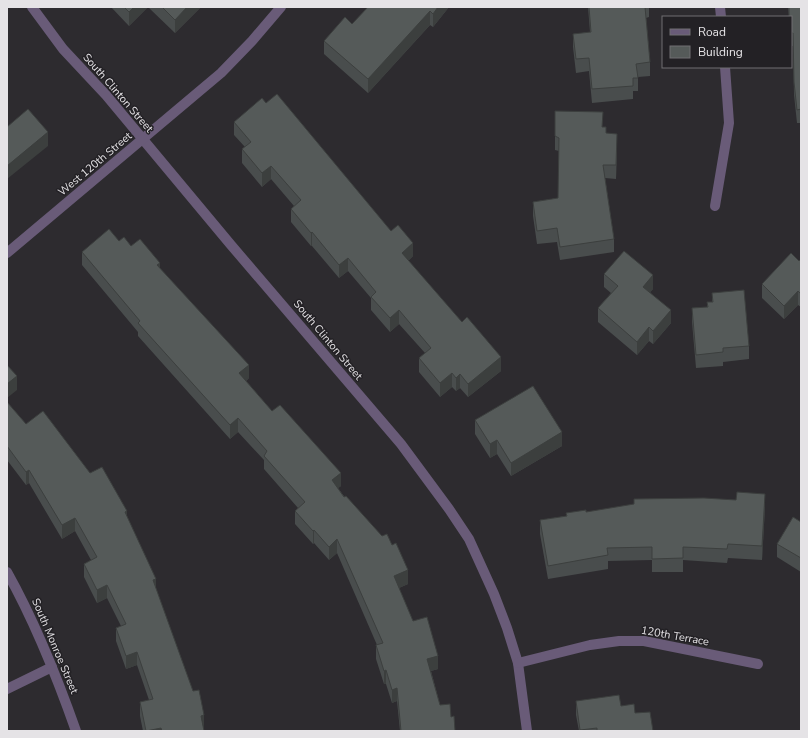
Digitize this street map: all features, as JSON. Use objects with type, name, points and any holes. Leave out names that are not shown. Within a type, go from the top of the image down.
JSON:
[{"type":"street","name":"South Clinton Street","points":[[32,7],[64,49],[106,95],[401,444],[449,509],[469,539],[494,594],[507,628],[518,663],[527,731]]},
{"type":"street","name":"West 120th Street","points":[[7,253],[221,73],[252,41],[281,7]]},
{"type":"street","points":[[715,206],[729,122],[725,68]]},
{"type":"street","name":"South Monroe Street","points":[[7,572],[21,596],[52,667],[76,731]]},
{"type":"street","name":"120th Terrace","points":[[518,663],[590,645],[619,641],[644,641],[758,664]]},
{"type":"street","points":[[7,689],[52,667]]},
{"type":"building","points":[[124,7],[134,7],[129,12]]},
{"type":"building","points":[[162,7],[187,7],[175,20]]},
{"type":"building","points":[[368,7],[438,7],[433,14],[430,11],[368,79],[324,41],[345,17],[352,24]]},
{"type":"building","points":[[589,7],[645,7],[650,62],[636,64],[638,78],[633,78],[633,86],[592,89],[589,58],[576,59],[573,34],[591,32]]},
{"type":"building","points":[[789,7],[801,7],[801,109],[797,110],[794,82],[792,16],[789,16]]},
{"type":"building","points":[[277,94],[391,231],[398,225],[413,243],[402,253],[462,322],[467,317],[501,357],[468,384],[460,374],[456,378],[452,373],[440,383],[419,358],[431,348],[399,310],[390,318],[371,297],[376,292],[348,258],[339,265],[291,209],[301,200],[271,166],[262,173],[242,149],[251,142],[234,122],[262,98],[266,103]]},
{"type":"building","points":[[28,109],[48,132],[7,166],[7,127]]},
{"type":"building","points":[[555,111],[603,112],[602,127],[606,127],[606,133],[617,134],[616,165],[603,165],[614,239],[560,247],[557,228],[537,231],[533,202],[558,198],[559,138],[555,136]]},
{"type":"building","points":[[109,229],[119,241],[124,237],[131,246],[140,239],[160,263],[157,265],[249,365],[239,373],[272,411],[280,405],[341,473],[332,480],[344,497],[346,496],[382,536],[387,534],[392,545],[396,543],[408,570],[394,576],[413,621],[427,617],[438,656],[427,659],[440,705],[450,704],[451,717],[454,716],[455,731],[401,731],[397,688],[392,690],[376,645],[383,643],[337,539],[329,547],[295,511],[305,502],[264,456],[267,451],[238,418],[230,425],[138,323],[140,321],[82,252]]},
{"type":"building","points":[[624,251],[653,275],[643,287],[671,310],[653,331],[649,327],[637,342],[598,308],[618,286],[604,274]]},
{"type":"building","points":[[791,253],[799,261],[801,259],[801,294],[798,291],[784,306],[762,284]]},
{"type":"building","points":[[744,290],[749,346],[723,348],[723,352],[696,355],[692,308],[708,307],[707,302],[713,302],[712,293]]},
{"type":"building","points":[[7,365],[17,376],[7,384]]},
{"type":"building","points":[[533,386],[562,432],[511,463],[497,440],[490,444],[475,420]]},
{"type":"building","points":[[7,402],[26,424],[43,411],[90,473],[102,467],[127,511],[125,512],[156,579],[153,580],[193,691],[199,690],[204,715],[201,716],[204,731],[162,731],[161,728],[146,731],[140,702],[153,699],[137,652],[126,656],[116,628],[126,624],[107,585],[97,590],[84,564],[97,557],[75,518],[62,525],[29,470],[26,472],[7,446]]},
{"type":"building","points":[[737,492],[765,494],[762,546],[728,544],[727,549],[683,547],[683,558],[652,559],[652,547],[607,548],[608,555],[548,566],[540,520],[567,516],[566,513],[586,510],[586,512],[634,504],[634,499],[704,498],[736,500]]},
{"type":"building","points":[[793,517],[801,522],[801,558],[777,544]]},
{"type":"building","points":[[619,695],[621,706],[634,704],[635,713],[650,712],[653,731],[597,731],[597,728],[580,730],[576,701]]}]
